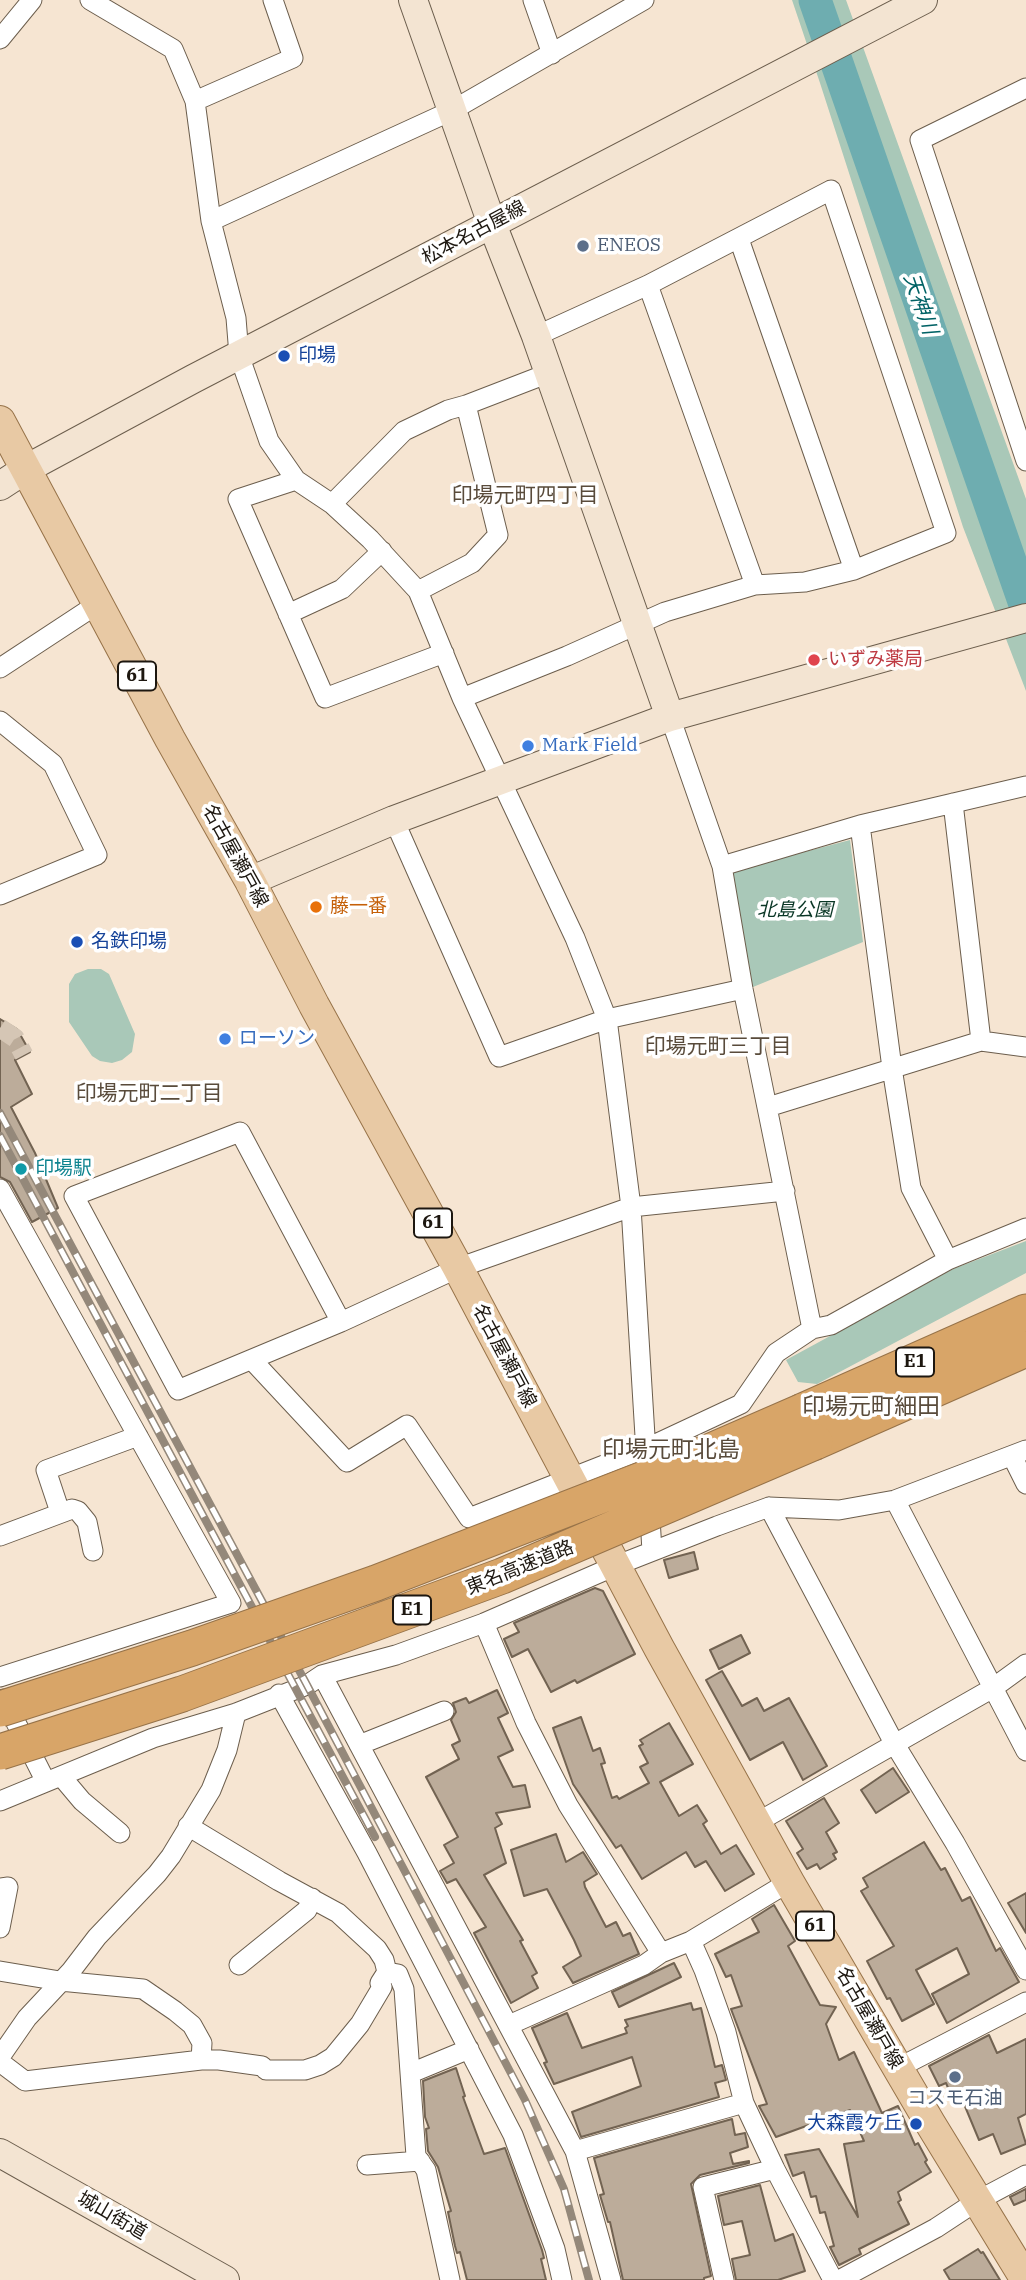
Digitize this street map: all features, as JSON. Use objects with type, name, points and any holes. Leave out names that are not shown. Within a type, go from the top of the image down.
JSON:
[{"type":"highway","name":"東名高速道路","points":[[0,1752],[182,1693],[514,1571],[809,1427],[1026,1312]]},
{"type":"highway","name":"東名高速道路","points":[[0,1709],[192,1648],[376,1583],[672,1468],[809,1427],[1026,1349]]},
{"type":"main road","name":"名古屋瀬戸線","points":[[0,421],[458,1268],[615,1566],[756,1823],[898,2068],[1026,2280]]},
{"type":"street","points":[[0,39],[32,0]]},
{"type":"street","points":[[90,0],[173,50],[195,101],[211,221],[236,318],[239,355],[270,441],[296,480],[332,504],[382,551],[418,591],[462,698],[575,938],[607,1020],[631,1207],[652,1551]]},
{"type":"street","points":[[195,101],[293,58],[273,0]]},
{"type":"street","points":[[413,0],[492,224],[536,336],[722,866],[743,989],[812,1329]]},
{"type":"street","points":[[533,0],[552,54]]},
{"type":"street","points":[[211,221],[451,111],[644,0]]},
{"type":"street","name":"松本名古屋線","points":[[0,486],[26,469],[239,355],[923,0]]},
{"type":"street","points":[[1026,89],[920,140],[1026,461]]},
{"type":"street","points":[[462,698],[665,612],[755,585],[805,582],[854,570],[946,533],[831,190],[648,285],[536,336]]},
{"type":"street","points":[[740,239],[854,570]]},
{"type":"street","points":[[648,285],[755,585]]},
{"type":"street","points":[[332,504],[404,431],[448,410],[549,373]]},
{"type":"street","points":[[418,591],[472,563],[498,535],[466,405]]},
{"type":"street","points":[[296,480],[238,499],[325,698],[444,653]]},
{"type":"street","points":[[288,614],[342,589],[382,551]]},
{"type":"street","points":[[0,668],[99,603]]},
{"type":"street","points":[[250,881],[394,820],[670,717],[1026,618]]},
{"type":"street","points":[[0,721],[53,764],[97,855],[0,895]]},
{"type":"street","points":[[722,866],[860,825],[1026,786]]},
{"type":"street","points":[[953,803],[981,1041]]},
{"type":"street","points":[[394,820],[499,1057],[607,1020],[743,989]]},
{"type":"street","points":[[860,825],[892,1068],[911,1188],[948,1260]]},
{"type":"street","points":[[768,1107],[981,1041],[1026,1046]]},
{"type":"street","points":[[341,1322],[240,1132],[74,1196],[178,1390],[341,1322],[458,1268],[631,1207],[785,1191]]},
{"type":"street","points":[[0,1677],[231,1603],[2,1197]]},
{"type":"street","points":[[252,1360],[347,1462],[407,1425],[469,1518],[647,1448],[741,1404],[776,1353],[812,1329],[831,1325],[948,1260],[1026,1228]]},
{"type":"street","points":[[60,1512],[46,1470],[138,1436]]},
{"type":"street","points":[[0,1801],[153,1738],[236,1713],[306,1685],[322,1675],[396,1655],[484,1623],[615,1566],[769,1507],[839,1510],[895,1500],[1019,1453],[1026,1484]]},
{"type":"street","points":[[895,1500],[1026,1751]]},
{"type":"street","points":[[769,1507],[894,1744],[955,1843],[1026,1970]]},
{"type":"street","points":[[0,1536],[72,1509],[78,1511],[87,1522],[93,1551]]},
{"type":"street","points":[[484,1623],[526,1723],[568,1805],[662,1953]]},
{"type":"street","points":[[756,1823],[993,1688],[1026,1664]]},
{"type":"street","points":[[322,1675],[575,2151],[611,2280]]},
{"type":"street","points":[[0,1692],[55,1778],[66,1782],[82,1801],[120,1833]]},
{"type":"street","points":[[279,1694],[374,1865],[513,2135],[555,2249],[562,2280]]},
{"type":"street","points":[[359,1745],[444,1711]]},
{"type":"street","points":[[188,1826],[338,1913],[377,1949],[387,1972],[380,1983],[382,1987],[360,2024],[333,2056],[320,2065],[288,2071],[265,2070],[262,2066],[219,2060],[201,2060],[25,2081],[0,2059],[27,2018],[171,1856],[188,1826],[211,1790],[227,1750],[236,1713]]},
{"type":"street","points":[[509,2025],[691,1941],[789,1882]]},
{"type":"street","points":[[0,1888],[8,1887],[0,1928]]},
{"type":"street","points":[[239,1965],[307,1910],[312,1898]]},
{"type":"street","points":[[691,1941],[726,2032],[744,2103],[833,2280]]},
{"type":"street","points":[[0,1971],[60,1981],[142,1989],[191,2025],[202,2043],[201,2060]]},
{"type":"street","points":[[387,1972],[398,1974],[404,1989],[416,2156],[426,2170],[450,2280]]},
{"type":"street","points":[[898,2068],[1026,2002]]},
{"type":"street","points":[[411,2073],[469,2049]]},
{"type":"street","points":[[575,2151],[744,2103]]},
{"type":"street","name":"城山街道","points":[[0,2153],[225,2280]]},
{"type":"street","points":[[367,2165],[420,2161]]},
{"type":"street","points":[[724,2280],[703,2187],[775,2169]]},
{"type":"street","points":[[839,2280],[936,2228],[977,2201],[1026,2175]]},
{"type":"green space","points":[[792,0],[846,0],[1026,499],[1026,691],[963,527]]},
{"type":"green space","name":"北島公園","points":[[850,840],[863,942],[753,987],[732,871]]},
{"type":"green space","points":[[88,969],[101,969],[109,974],[135,1034],[132,1052],[122,1060],[112,1063],[92,1056],[69,1022],[69,984],[75,974]]},
{"type":"green space","points":[[1026,1241],[1026,1273],[817,1384],[798,1382],[786,1360],[953,1269]]},
{"type":"building","name":"印場駅","points":[[0,1019],[17,1029],[30,1052],[15,1060],[32,1094],[11,1107],[35,1153],[58,1208],[32,1222],[10,1182],[0,1177]]},
{"type":"building","points":[[694,1552],[698,1569],[669,1578],[664,1560]]},
{"type":"building","points":[[595,1588],[603,1591],[635,1654],[577,1683],[575,1680],[551,1692],[528,1649],[512,1657],[504,1639],[519,1632],[514,1623]]},
{"type":"building","points":[[741,1635],[750,1653],[719,1669],[710,1650]]},
{"type":"building","points":[[722,1671],[742,1706],[757,1698],[764,1711],[789,1698],[827,1766],[803,1780],[783,1742],[750,1760],[706,1680]]},
{"type":"building","points":[[497,1690],[508,1713],[498,1718],[513,1750],[498,1757],[513,1787],[525,1785],[530,1807],[496,1813],[502,1824],[495,1828],[506,1863],[484,1875],[523,1940],[520,1941],[537,1973],[532,1976],[538,1988],[511,2003],[474,1933],[486,1927],[456,1879],[447,1883],[440,1871],[454,1863],[444,1845],[458,1837],[426,1777],[459,1759],[452,1745],[460,1741],[451,1720],[456,1712],[453,1703],[466,1698],[469,1703]]},
{"type":"building","points":[[581,1717],[593,1751],[600,1748],[605,1763],[601,1764],[612,1798],[617,1796],[619,1799],[649,1783],[640,1767],[648,1763],[639,1746],[643,1744],[640,1740],[669,1723],[693,1764],[660,1782],[679,1816],[697,1805],[707,1821],[703,1824],[721,1854],[736,1845],[754,1874],[725,1891],[706,1861],[695,1867],[686,1852],[642,1879],[621,1845],[616,1848],[573,1784],[553,1728]]},
{"type":"building","points":[[893,1768],[909,1792],[876,1813],[861,1790]]},
{"type":"building","points":[[824,1798],[839,1823],[826,1832],[837,1852],[833,1854],[836,1859],[820,1869],[817,1864],[807,1869],[797,1853],[803,1849],[786,1821]]},
{"type":"building","points":[[556,1834],[566,1862],[583,1852],[597,1874],[584,1882],[585,1887],[606,1927],[616,1922],[623,1936],[630,1933],[639,1954],[573,1983],[563,1967],[581,1956],[574,1940],[547,1889],[524,1896],[511,1850]]},
{"type":"building","points":[[924,1842],[941,1870],[945,1868],[962,1901],[970,1897],[996,1951],[1000,1948],[1019,1982],[947,2023],[932,1994],[969,1974],[957,1948],[916,1970],[934,2004],[902,2021],[867,1961],[894,1946],[861,1891],[868,1887],[863,1878]]},
{"type":"building","points":[[1026,1893],[1026,1933],[1008,1903]]},
{"type":"building","points":[[774,1905],[795,1941],[788,1946],[820,2005],[836,2007],[826,2024],[839,2060],[854,2052],[882,2113],[898,2106],[915,2145],[918,2143],[931,2172],[898,2192],[901,2200],[898,2202],[909,2224],[859,2249],[861,2254],[839,2265],[830,2247],[834,2246],[825,2212],[820,2213],[816,2196],[811,2197],[804,2172],[793,2176],[785,2155],[819,2149],[858,2217],[844,2144],[864,2141],[850,2110],[776,2137],[759,2106],[767,2104],[731,2009],[742,2006],[731,1975],[726,1977],[715,1954],[759,1932],[752,1919]]},
{"type":"building","points":[[674,1963],[681,1977],[619,2007],[612,1992]]},
{"type":"building","points":[[691,2003],[693,2010],[701,2008],[715,2067],[722,2065],[726,2080],[715,2083],[719,2097],[581,2137],[572,2112],[641,2086],[632,2057],[554,2084],[532,2028],[567,2013],[582,2048],[627,2033],[625,2020]]},
{"type":"building","points":[[989,2035],[997,2053],[1026,2039],[1026,2114],[1018,2118],[1026,2144],[1001,2154],[993,2134],[979,2140],[959,2092],[951,2095],[946,2083],[939,2086],[929,2066]]},
{"type":"building","points":[[456,2068],[465,2096],[463,2097],[484,2154],[505,2148],[542,2250],[544,2258],[541,2259],[546,2280],[467,2280],[460,2252],[457,2253],[455,2246],[448,2212],[451,2211],[438,2167],[428,2151],[426,2129],[429,2128],[425,2117],[423,2081]]},
{"type":"building","points":[[732,2119],[735,2135],[745,2133],[748,2147],[730,2153],[733,2164],[749,2163],[700,2175],[691,2184],[711,2276],[704,2280],[623,2280],[610,2222],[600,2195],[604,2194],[594,2158]]},
{"type":"building","points":[[760,2185],[775,2241],[793,2234],[805,2271],[778,2280],[736,2280],[732,2259],[750,2255],[742,2221],[724,2225],[718,2196]]},
{"type":"building","points":[[1026,2189],[1026,2200],[1014,2205],[1010,2197]]},
{"type":"building","points":[[978,2249],[983,2252],[1000,2280],[950,2280],[944,2270]]},
{"type":"waterway","name":"天神川","points":[[815,0],[1026,607]]},
{"type":"tunnel","points":[[0,1028],[15,1038],[24,1055]]},
{"type":"railway","points":[[0,1113],[307,1685],[525,2100],[564,2189],[589,2280]]},
{"type":"railway","points":[[0,1136],[375,1837]]},
{"type":"place","name":"ENEOS","points":[[583,246]]},
{"type":"place","name":"印場","points":[[284,356]]},
{"type":"place","name":"いずみ薬局","points":[[814,660]]},
{"type":"place","name":"Mark Field","points":[[528,746]]},
{"type":"place","name":"藤一番","points":[[316,907]]},
{"type":"place","name":"名鉄印場","points":[[77,942]]},
{"type":"place","name":"ローソン","points":[[225,1039]]},
{"type":"place","name":"印場駅","points":[[21,1169]]},
{"type":"place","name":"コスモ石油","points":[[955,2077]]},
{"type":"place","name":"大森霞ケ丘","points":[[916,2124]]},
{"type":"district","name":"印場元町四丁目","points":[[525,496]]},
{"type":"district","name":"印場元町三丁目","points":[[718,1047]]},
{"type":"district","name":"印場元町二丁目","points":[[149,1094]]},
{"type":"district","name":"印場元町細田","points":[[871,1407]]},
{"type":"district","name":"印場元町北島","points":[[671,1450]]}]
